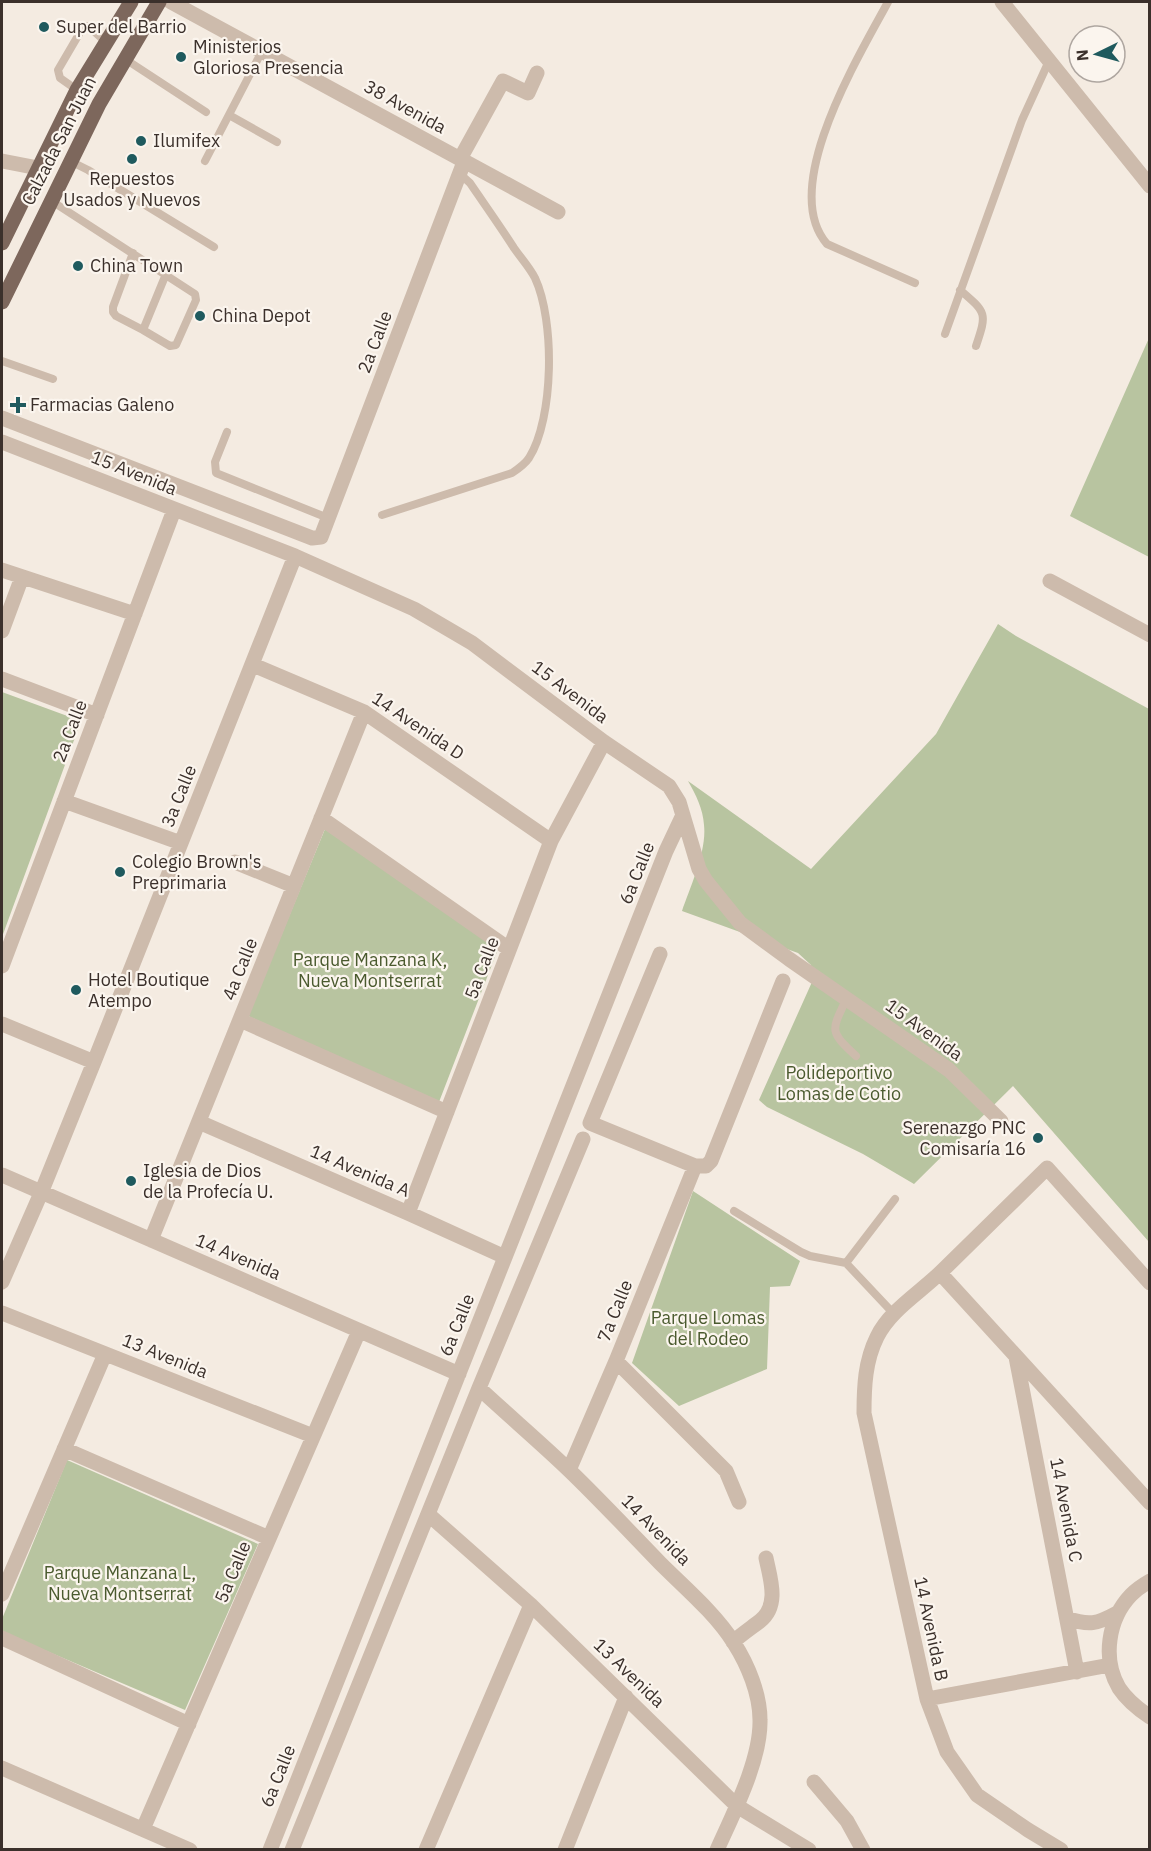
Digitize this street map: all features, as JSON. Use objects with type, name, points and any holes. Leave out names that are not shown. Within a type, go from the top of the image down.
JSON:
[{"type":"main road","name":"Calzada San Juan","points":[[2,243],[77,90],[131,2]]},
{"type":"main road","name":"Calzada San Juan","points":[[2,302],[99,104],[159,2]]},
{"type":"street","name":"38 Avenida","points":[[171,2],[262,51],[461,165],[558,212]]},
{"type":"street","points":[[1008,4],[1049,61],[1149,186]]},
{"type":"street","name":"2a Calle","points":[[2,418],[312,538],[321,537],[461,165],[503,81],[528,93],[537,73]]},
{"type":"street","points":[[2,161],[38,168]]},
{"type":"street","name":"15 Avenida","points":[[2,442],[295,556],[414,609],[472,643],[604,742],[669,786],[676,794],[699,869],[740,923],[949,1070],[1000,1121]]},
{"type":"street","name":"2a Calle","points":[[2,966],[174,510]]},
{"type":"street","name":"3a Calle","points":[[2,1282],[94,1062],[295,556]]},
{"type":"street","points":[[2,570],[135,614]]},
{"type":"street","points":[[2,631],[22,577]]},
{"type":"street","points":[[1050,581],[1149,635]]},
{"type":"street","name":"14 Avenida D","points":[[253,665],[364,712],[551,841]]},
{"type":"street","points":[[2,679],[97,715]]},
{"type":"street","name":"4a Calle","points":[[151,1240],[364,712]]},
{"type":"street","name":"5a Calle","points":[[408,1213],[551,841],[604,742]]},
{"type":"street","points":[[64,801],[181,843]]},
{"type":"street","name":"6a Calle","points":[[270,1850],[666,851],[683,815]]},
{"type":"street","points":[[321,818],[510,949]]},
{"type":"street","points":[[235,862],[294,886]]},
{"type":"street","points":[[660,954],[590,1123],[695,1166],[706,1166],[711,1161],[783,981]]},
{"type":"street","points":[[240,1020],[447,1112]]},
{"type":"street","points":[[2,1024],[94,1062]]},
{"type":"street","name":"14 Avenida A","points":[[199,1122],[505,1257]]},
{"type":"street","points":[[292,1850],[479,1388],[583,1139]]},
{"type":"street","name":"7a Calle","points":[[569,1470],[695,1166]]},
{"type":"street","name":"14 Avenida B","points":[[1061,1850],[977,1795],[947,1752],[927,1699],[864,1413],[864,1387],[868,1361],[878,1335],[894,1314],[940,1273],[1047,1167],[1149,1283]]},
{"type":"street","name":"14 Avenida","points":[[2,1175],[459,1374]]},
{"type":"street","points":[[940,1273],[1149,1503]]},
{"type":"street","name":"13 Avenida","points":[[2,1313],[314,1436]]},
{"type":"street","name":"5a Calle","points":[[143,1829],[359,1331]]},
{"type":"street","points":[[2,1594],[105,1354]]},
{"type":"street","name":"14 Avenida C","points":[[1017,1357],[1077,1671]]},
{"type":"street","points":[[616,1361],[726,1471],[740,1502]]},
{"type":"street","name":"14 Avenida","points":[[479,1388],[569,1470],[705,1609],[733,1642],[743,1659],[757,1696],[760,1726],[758,1746],[737,1806],[717,1850]]},
{"type":"street","points":[[64,1449],[269,1538]]},
{"type":"street","name":"13 Avenida","points":[[428,1514],[531,1605],[737,1806],[809,1850]]},
{"type":"street","points":[[733,1642],[762,1620],[769,1611],[772,1587],[766,1558]]},
{"type":"street","points":[[1149,1581],[1131,1594],[1117,1613],[1109,1638],[1110,1665],[1119,1687],[1133,1705],[1149,1717]]},
{"type":"street","points":[[426,1850],[531,1605]]},
{"type":"street","points":[[1067,1618],[1083,1624],[1099,1623],[1117,1613]]},
{"type":"street","points":[[2,1638],[189,1724]]},
{"type":"street","points":[[927,1699],[1110,1665]]},
{"type":"street","points":[[565,1850],[626,1698]]},
{"type":"street","points":[[2,1768],[190,1850]]},
{"type":"street","points":[[814,1782],[847,1821],[863,1850]]},
{"type":"lane","points":[[888,2],[838,97],[813,175],[810,200],[815,225],[827,244],[915,283]]},
{"type":"lane","points":[[77,90],[60,78],[58,70],[82,29],[88,26],[106,42]]},
{"type":"lane","points":[[206,161],[262,51]]},
{"type":"lane","points":[[126,59],[206,112]]},
{"type":"lane","points":[[945,334],[1022,120],[1049,61]]},
{"type":"lane","points":[[229,115],[277,142]]},
{"type":"lane","points":[[70,161],[214,247]]},
{"type":"lane","points":[[382,515],[512,473],[529,459],[540,434],[548,385],[549,347],[547,323],[535,278],[470,183],[461,165]]},
{"type":"lane","points":[[50,200],[166,274],[195,294],[196,300],[176,345],[170,346],[116,316],[113,312],[133,253]]},
{"type":"lane","points":[[143,330],[166,274]]},
{"type":"lane","points":[[960,290],[983,313],[984,323],[976,346]]},
{"type":"lane","points":[[2,361],[53,379]]},
{"type":"lane","points":[[227,432],[215,462],[216,473],[328,518]]},
{"type":"lane","points":[[847,998],[834,1029],[838,1039],[856,1056]]},
{"type":"lane","points":[[846,1263],[895,1199]]},
{"type":"lane","points":[[734,1211],[801,1252],[846,1263],[894,1314]]},
{"type":"green space","points":[[1149,338],[1150,557],[1070,516]]},
{"type":"green space","name":"Polideportivo Lomas de Cotio","points":[[998,624],[1149,709],[1149,1242],[1013,1086],[914,1184],[863,1154],[767,1107],[759,1100],[812,982],[811,965],[798,953],[682,911],[697,869],[704,835],[701,808],[688,781],[811,869],[936,734]]},
{"type":"green space","points":[[2,692],[81,721],[2,937]]},
{"type":"green space","name":"Parque Manzana K, Nueva Montserrat","points":[[325,829],[498,949],[439,1102],[248,1016]]},
{"type":"green space","name":"Parque Lomas del Rodeo","points":[[693,1191],[800,1261],[790,1286],[770,1287],[767,1369],[679,1406],[632,1363]]},
{"type":"green space","name":"Parque Manzana L, Nueva Montserrat","points":[[67,1460],[258,1544],[185,1710],[2,1632],[2,1619]]},
{"type":"place","name":"Super del Barrio","points":[[44,27]]},
{"type":"place","name":"Ministerios Gloriosa Presencia","points":[[181,57]]},
{"type":"place","name":"Ilumifex","points":[[141,141]]},
{"type":"place","name":"Repuestos Usados y Nuevos","points":[[132,159]]},
{"type":"place","name":"China Town","points":[[78,266]]},
{"type":"place","name":"China Depot","points":[[200,316]]},
{"type":"place","name":"Farmacias Galeno","points":[[18,405]]},
{"type":"place","name":"Colegio Brown's Preprimaria","points":[[120,872]]},
{"type":"place","name":"Hotel Boutique Atempo","points":[[76,990]]},
{"type":"place","name":"Serenazgo PNC Comisaría 16","points":[[1038,1138]]},
{"type":"place","name":"Iglesia de Dios de la Profecía U.","points":[[131,1181]]}]
